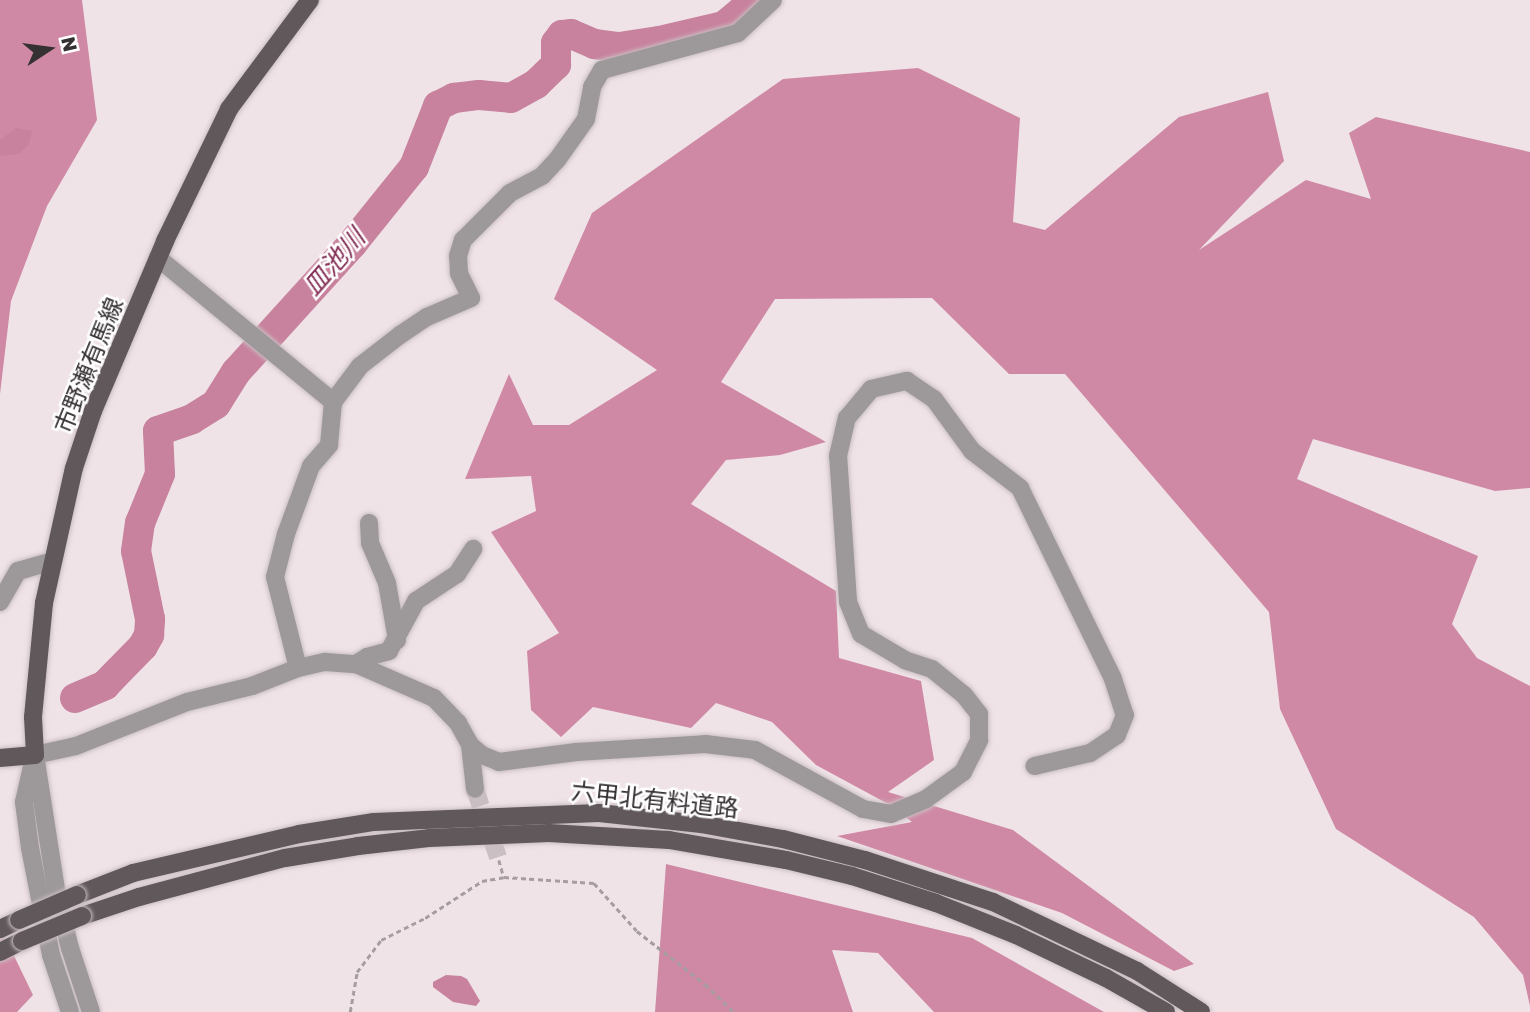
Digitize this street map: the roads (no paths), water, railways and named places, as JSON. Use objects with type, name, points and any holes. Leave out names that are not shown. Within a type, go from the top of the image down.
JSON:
[{"type":"main road","name":"市野瀬有馬線","points":[[34,755],[44,603],[74,468],[93,411],[158,258],[229,109],[310,0]]},
{"type":"main road","points":[[0,758],[34,755]]},
{"type":"main road","name":"六甲北有料道路","points":[[0,929],[133,873],[299,834],[387,821],[599,813],[701,824],[783,839],[866,860],[993,902],[1138,971],[1200,1012]]},
{"type":"main road","name":"六甲北有料道路","points":[[0,952],[82,916],[138,897],[274,860],[429,838],[549,833],[669,841],[786,860],[852,876],[1016,934],[1106,978],[1166,1012]]},
{"type":"street","points":[[298,668],[275,577],[286,534],[311,466],[329,445],[333,402],[360,366],[400,335],[427,317],[471,298],[459,273],[458,256],[463,240],[510,193],[542,176],[557,160],[586,120],[592,87],[602,70],[738,33],[773,0]]},
{"type":"street","points":[[158,258],[333,402]]},
{"type":"street","points":[[34,755],[76,746],[187,702],[252,686],[298,668],[325,662],[356,664],[434,698],[458,723],[470,745],[482,755],[499,762],[576,752],[705,744],[755,750],[863,810],[891,814],[926,799],[963,772],[979,740],[979,714],[964,695],[932,669],[894,654],[861,634],[848,601],[838,456],[847,418],[871,389],[907,381],[934,399],[972,451],[994,465],[1020,488],[1113,679],[1125,715],[1117,735],[1090,753],[1034,766]]},
{"type":"street","points":[[369,523],[370,543],[387,583],[397,640]]},
{"type":"street","points":[[356,664],[367,657],[389,651],[416,601],[457,574],[473,549]]},
{"type":"street","points":[[0,602],[18,570],[52,561]]},
{"type":"street","points":[[470,745],[475,789]]},
{"type":"street","points":[[34,755],[24,802],[30,848],[51,955],[69,1012]]},
{"type":"street","points":[[34,755],[57,895],[73,961],[91,1012]]},
{"type":"waterway","name":"皿池川","points":[[75,698],[105,685],[143,646],[149,635],[150,619],[136,551],[140,523],[160,474],[158,431],[192,419],[216,404],[236,372],[352,244],[414,167],[438,106],[454,98],[479,95],[511,98],[536,84],[556,65],[556,43],[562,35],[571,34],[594,44],[619,47],[659,41],[724,26],[755,0]]},
{"type":"tunnel","points":[[475,789],[499,860]]}]
